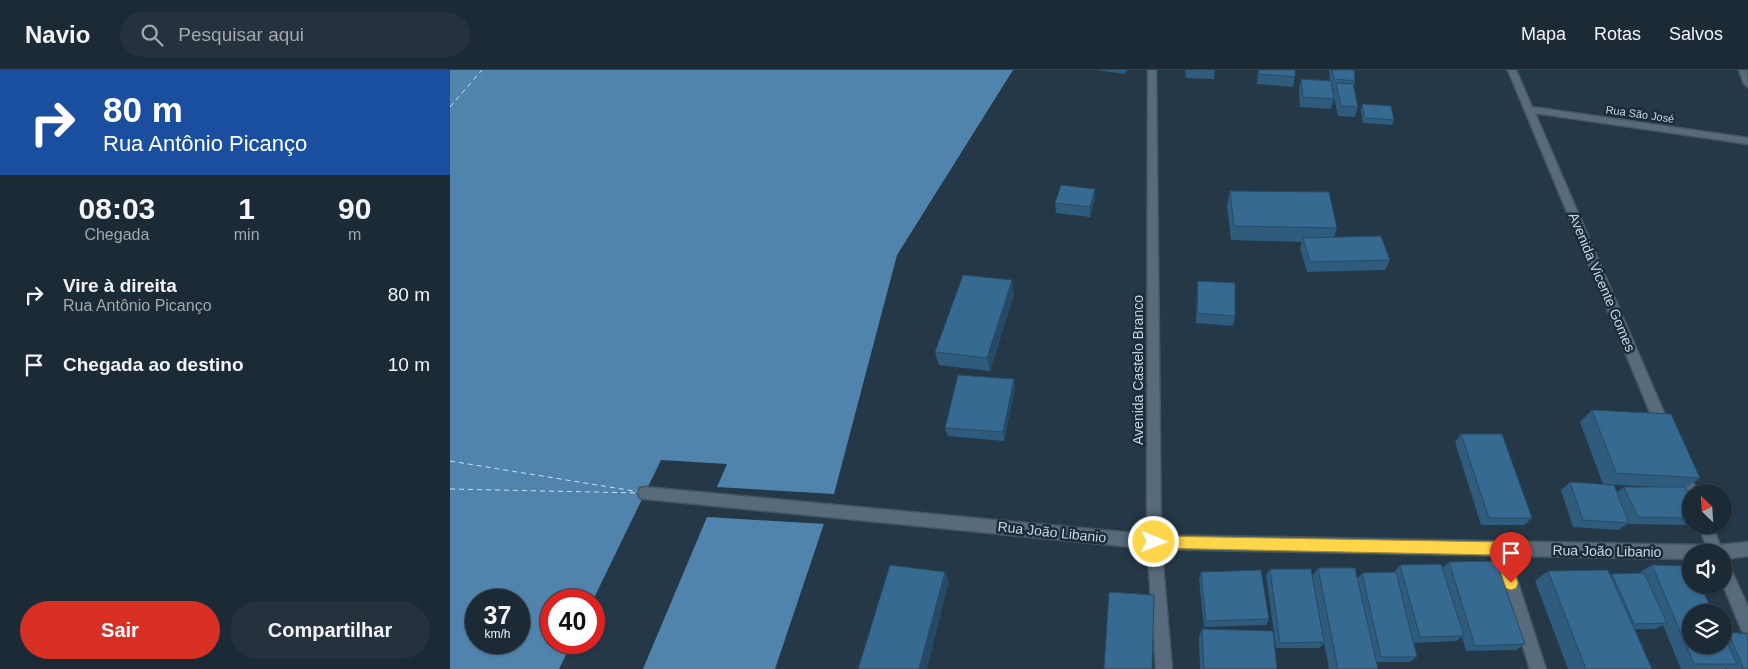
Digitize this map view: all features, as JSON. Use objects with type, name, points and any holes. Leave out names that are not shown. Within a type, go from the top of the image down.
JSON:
[{"type":"street","name":"Avenida Castelo Branco","points":[[1152,70],[1154,542],[1164,669]]},
{"type":"street","name":"Avenida Vicente Gomes","points":[[1512,70],[1668,439]]},
{"type":"street","points":[[1743,70],[1748,84]]},
{"type":"street","name":"Rua São José","points":[[1529,110],[1748,141]]},
{"type":"street","points":[[1676,457],[1687,484]]},
{"type":"street","name":"Rua João Libanio","points":[[646,493],[1154,542],[1682,552]]},
{"type":"street","points":[[1500,549],[1538,669]]},
{"type":"street","points":[[1732,551],[1748,549]]},
{"type":"street","points":[[1732,588],[1748,625]]},
{"type":"water","points":[[450,70],[1013,70],[897,255],[834,494],[775,669],[450,669]]},
{"type":"pier","points":[[661,460],[727,464],[717,487],[834,494],[825,524],[707,517],[643,669],[559,669],[566,654],[605,654],[605,589],[598,589]]},
{"type":"building","points":[[1259,70],[1295,70],[1295,77],[1259,74]]},
{"type":"building","points":[[1332,70],[1354,70],[1355,81],[1334,79]]},
{"type":"building","points":[[1301,79],[1331,81],[1334,99],[1303,97]]},
{"type":"building","points":[[1336,83],[1353,84],[1358,107],[1341,106]]},
{"type":"building","points":[[1362,104],[1391,106],[1394,120],[1365,118]]},
{"type":"building","points":[[1061,185],[1095,189],[1090,207],[1055,203]]},
{"type":"building","points":[[1230,191],[1329,192],[1337,228],[1234,226]]},
{"type":"building","points":[[1381,236],[1390,260],[1310,262],[1303,238]]},
{"type":"building","points":[[963,275],[1012,280],[987,358],[935,352]]},
{"type":"building","points":[[1198,281],[1235,283],[1235,316],[1197,313]]},
{"type":"building","points":[[958,375],[1014,379],[1003,432],[945,428]]},
{"type":"building","points":[[1592,410],[1671,414],[1700,478],[1616,473]]},
{"type":"building","points":[[1461,434],[1502,434],[1532,518],[1489,518]]},
{"type":"building","points":[[1570,482],[1614,485],[1629,523],[1583,520]]},
{"type":"building","points":[[1624,487],[1682,487],[1682,518],[1638,517]]},
{"type":"building","points":[[1496,561],[1525,644],[1475,646],[1449,562]]},
{"type":"building","points":[[1441,564],[1464,636],[1420,637],[1400,565]]},
{"type":"building","points":[[890,565],[945,572],[919,669],[858,669]]},
{"type":"building","points":[[1652,565],[1682,566],[1682,594],[1704,594],[1709,604],[1682,604],[1682,636]]},
{"type":"building","points":[[1318,568],[1355,568],[1378,669],[1338,669]]},
{"type":"building","points":[[1270,569],[1311,569],[1324,642],[1280,643]]},
{"type":"building","points":[[1261,570],[1269,619],[1206,621],[1201,572]]},
{"type":"building","points":[[1608,570],[1652,669],[1586,669],[1548,571]]},
{"type":"building","points":[[1396,572],[1417,657],[1381,657],[1362,573]]},
{"type":"building","points":[[1644,573],[1667,623],[1634,624],[1612,574]]},
{"type":"building","points":[[1109,592],[1154,595],[1152,669],[1104,669]]},
{"type":"building","points":[[1202,629],[1273,631],[1277,669],[1204,669]]},
{"type":"building","points":[[1732,632],[1748,634],[1748,669],[1744,669],[1732,641]]},
{"type":"building","points":[[1732,653],[1737,664],[1694,664],[1690,654]]},
{"type":"ferry route","points":[[450,107],[482,70]]},
{"type":"ferry route","points":[[450,461],[640,492]]},
{"type":"ferry route","points":[[450,489],[640,493]]},
{"type":"route","points":[[1154,542],[1500,549],[1511,583]]}]
